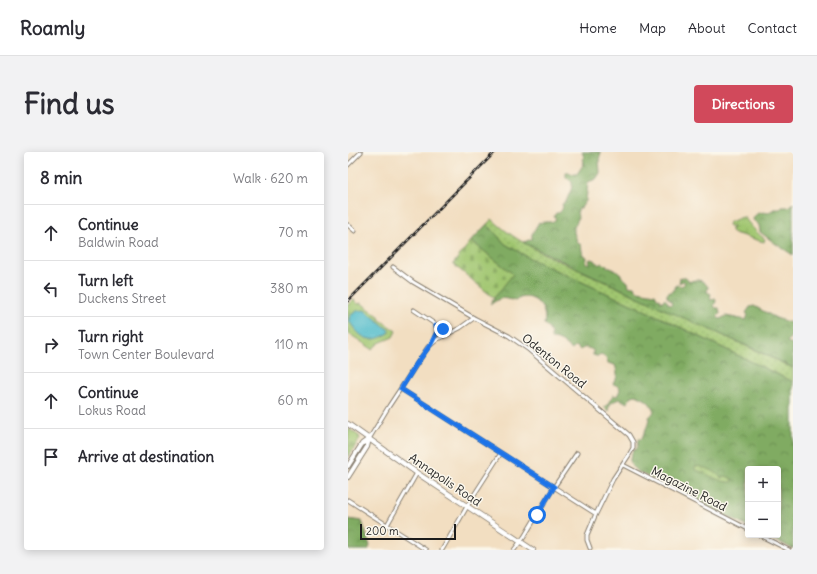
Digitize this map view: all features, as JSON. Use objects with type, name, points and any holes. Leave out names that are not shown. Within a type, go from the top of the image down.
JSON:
[{"type":"main road","name":"Annapolis Road","points":[[348,424],[417,473],[533,550]]},
{"type":"street","points":[[348,165],[361,152]]},
{"type":"street","points":[[348,157],[352,161]]},
{"type":"street","points":[[348,225],[355,231]]},
{"type":"street","name":"Odenton Road","points":[[393,267],[412,282],[474,318],[509,336],[529,350],[629,435],[633,442],[633,448],[613,479],[596,514],[587,535],[590,548]]},
{"type":"street","points":[[414,310],[436,326],[450,333]]},
{"type":"street","points":[[431,344],[460,328],[474,318]]},
{"type":"street","points":[[436,326],[440,338]]},
{"type":"street","points":[[348,477],[367,447],[369,439],[389,406],[431,344],[438,330]]},
{"type":"street","points":[[401,389],[596,514]]},
{"type":"street","points":[[348,466],[362,444],[369,439]]},
{"type":"street","points":[[442,550],[472,498],[501,453]]},
{"type":"street","points":[[514,550],[577,453]]},
{"type":"street","name":"Magazine Road","points":[[623,465],[745,527]]},
{"type":"street","points":[[387,525],[417,473]]},
{"type":"street","points":[[348,500],[426,550]]},
{"type":"street","points":[[765,538],[789,550]]},
{"type":"green space","points":[[582,152],[601,152],[599,159],[600,173],[596,179],[588,182],[586,201],[580,209],[579,208],[574,227],[574,233],[578,243],[581,245],[584,256],[587,257],[586,263],[590,263],[590,259],[595,260],[599,265],[601,263],[607,265],[607,267],[616,270],[621,274],[621,276],[628,282],[629,286],[634,286],[638,291],[655,294],[656,297],[661,300],[660,302],[664,299],[671,305],[672,303],[667,297],[667,294],[674,290],[676,285],[682,286],[685,282],[683,281],[679,283],[680,278],[685,278],[689,282],[697,280],[702,281],[708,287],[707,292],[711,294],[710,297],[712,300],[715,298],[716,301],[714,306],[719,308],[720,314],[717,317],[720,319],[726,316],[746,320],[748,315],[746,313],[750,307],[754,306],[776,318],[791,323],[793,325],[790,329],[793,334],[787,342],[793,344],[793,368],[524,243],[532,239],[532,234],[539,222],[552,222],[556,219],[554,216],[556,213],[561,211],[563,207],[562,204],[566,202],[572,187],[572,182],[566,177],[566,173],[577,174],[584,161]]},
{"type":"green space","points":[[793,203],[793,255],[760,232],[759,225],[753,220],[759,213],[768,213],[772,210],[774,211],[774,209],[788,207]]},
{"type":"green space","points":[[743,217],[765,239],[764,242],[731,231],[731,227],[733,229],[733,226],[729,227],[729,222]]},
{"type":"green space","points":[[492,219],[516,238],[542,253],[793,368],[793,382],[655,315],[533,260],[505,244],[487,224]]},
{"type":"green space","points":[[487,224],[505,244],[533,260],[655,315],[793,382],[793,549],[771,538],[781,538],[781,466],[745,466],[745,525],[635,469],[630,463],[630,459],[633,450],[637,447],[638,439],[642,438],[648,424],[649,417],[654,411],[652,407],[647,401],[636,395],[632,396],[627,403],[620,399],[613,402],[610,404],[608,411],[604,407],[613,395],[617,396],[620,390],[619,386],[613,384],[617,377],[615,365],[608,363],[606,358],[601,355],[593,355],[593,350],[591,349],[585,348],[580,350],[576,346],[572,350],[560,341],[551,339],[550,331],[544,324],[544,312],[537,302],[527,297],[515,301],[502,298],[490,305],[497,293],[513,274],[471,241]]},
{"type":"green space","points":[[471,241],[513,274],[494,298],[453,264]]},
{"type":"green space","points":[[353,299],[358,304],[361,303],[380,317],[379,319],[396,331],[393,337],[379,343],[372,349],[348,333],[348,305]]},
{"type":"green space","points":[[348,428],[359,436],[360,439],[348,457]]},
{"type":"green space","points":[[697,466],[713,471],[721,478],[726,476],[731,478],[733,481],[728,482],[714,478],[696,470],[694,468]]},
{"type":"green space","points":[[348,519],[362,521],[370,546],[368,550],[348,550]]},
{"type":"water","points":[[364,310],[389,330],[389,333],[380,338],[372,339],[363,337],[349,320],[351,315],[357,311]]},
{"type":"railway","points":[[348,301],[495,152]]},
{"type":"route","points":[[443,329],[436,326],[438,330],[431,344],[401,389],[554,487],[537,515]]}]
